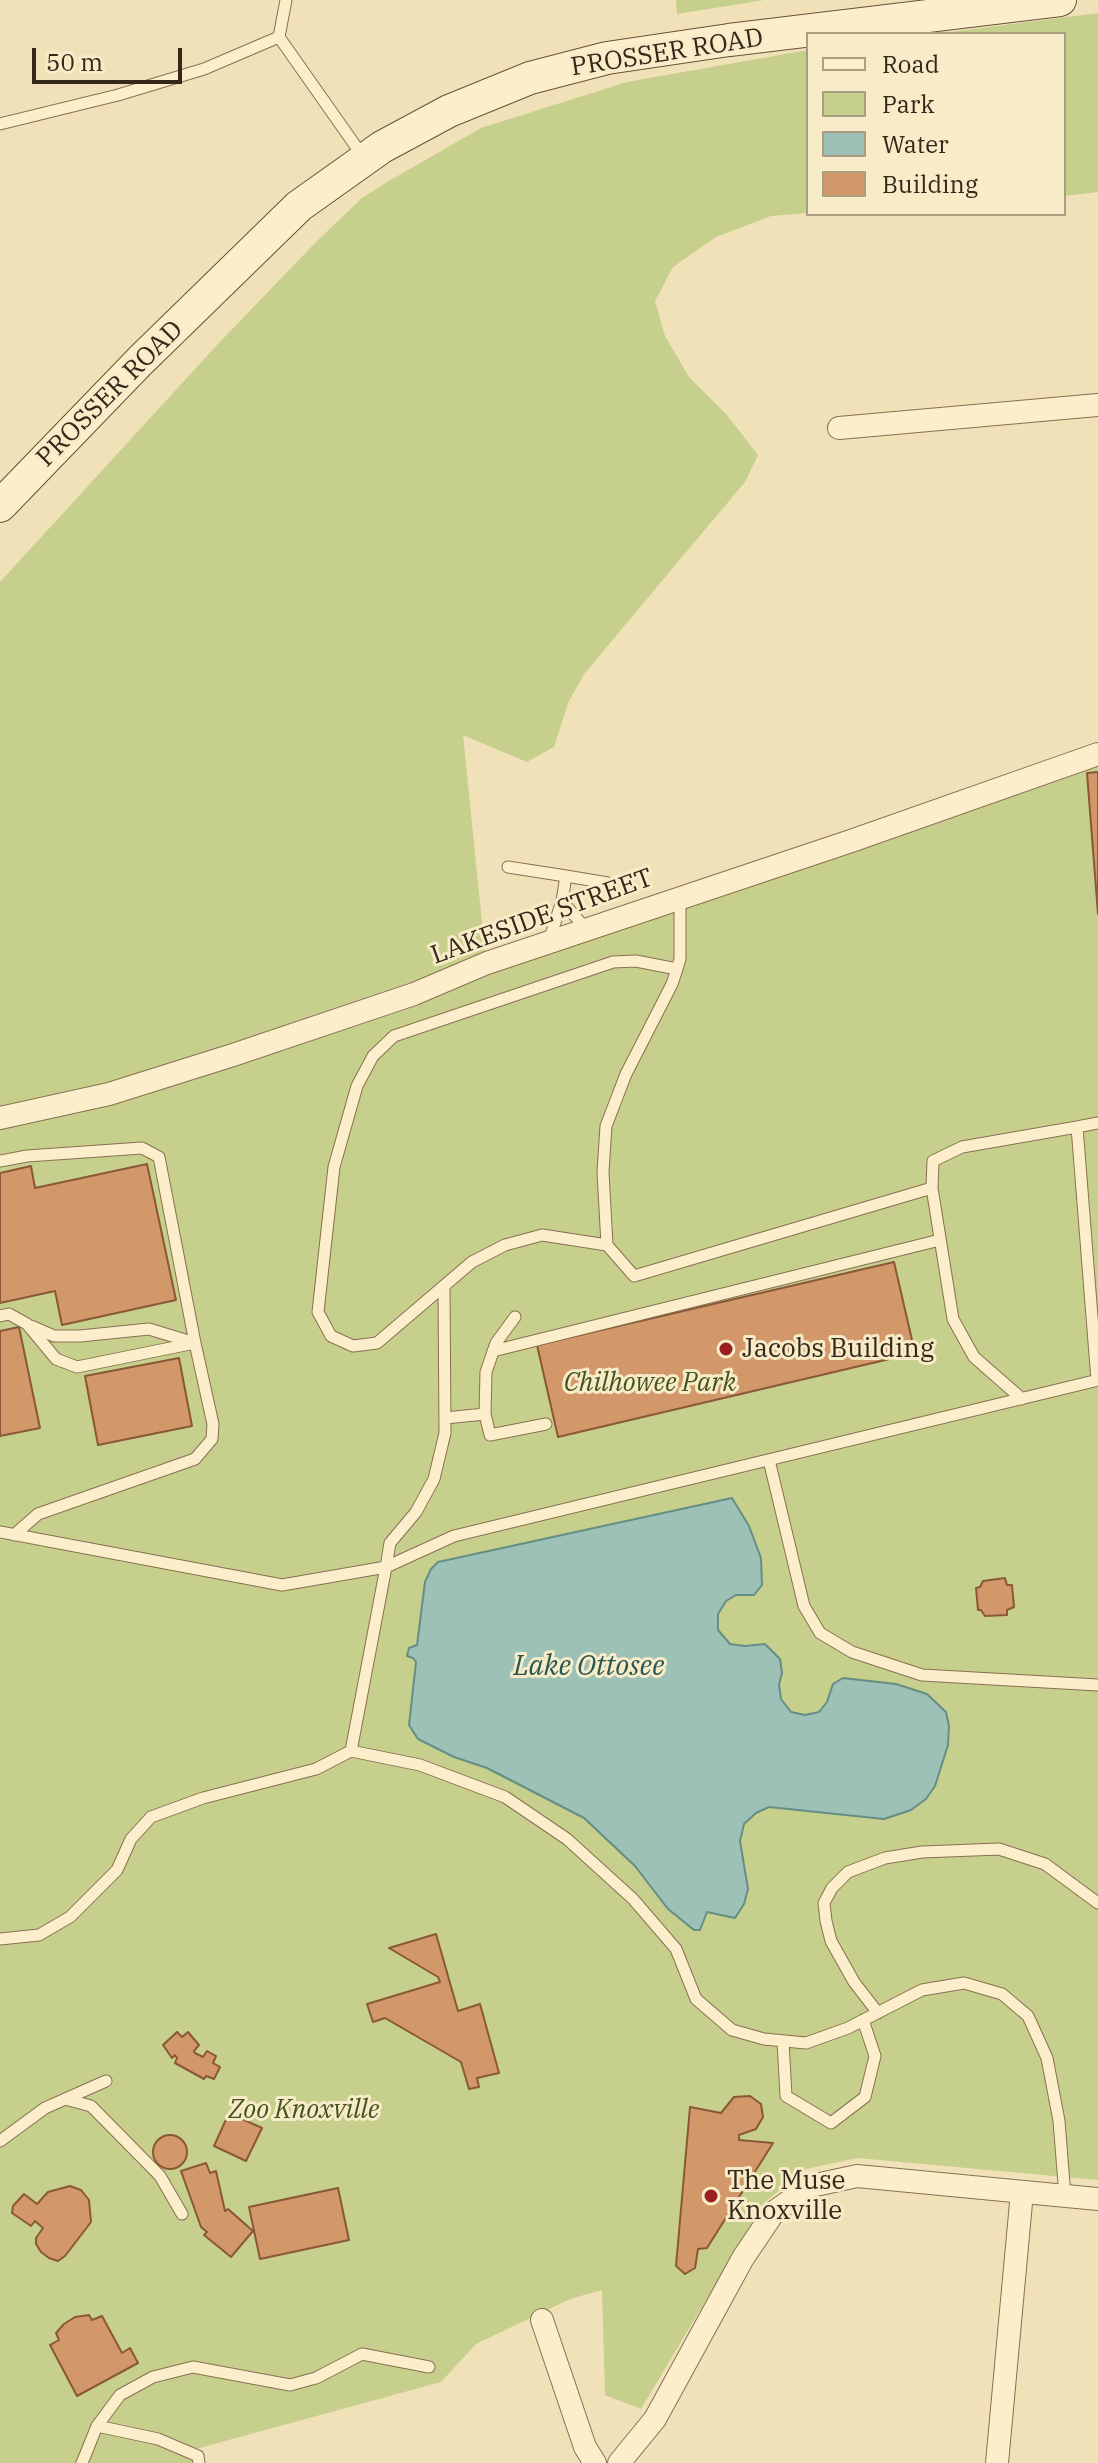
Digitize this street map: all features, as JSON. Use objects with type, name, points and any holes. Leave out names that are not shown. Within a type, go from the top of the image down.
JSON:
[{"type":"street","name":"PROSSER ROAD","points":[[0,506],[140,361],[299,206],[365,158],[482,96],[530,78],[607,58],[1060,0]]},
{"type":"street","points":[[839,428],[1098,405]]},
{"type":"street","name":"LAKESIDE STREET","points":[[0,1118],[109,1094],[233,1055],[414,994],[487,963],[1098,754]]},
{"type":"street","points":[[619,2463],[655,2419],[743,2258],[774,2212],[811,2186],[857,2176],[1098,2199]]},
{"type":"street","points":[[997,2463],[1022,2192]]},
{"type":"street","points":[[542,2320],[585,2447],[595,2463]]},
{"type":"lane","points":[[286,0],[279,37],[365,158]]},
{"type":"lane","points":[[0,124],[118,95],[204,69],[279,37]]},
{"type":"lane","points":[[508,867],[608,883]]},
{"type":"lane","points":[[549,942],[566,876]]},
{"type":"lane","points":[[680,897],[680,959],[677,969],[626,1074],[606,1126],[603,1172],[607,1245],[634,1276],[932,1188]]},
{"type":"lane","points":[[562,901],[586,929]]},
{"type":"lane","points":[[607,1245],[542,1235],[505,1245],[472,1262],[377,1343],[353,1346],[331,1336],[318,1312],[334,1167],[357,1086],[373,1056],[394,1036],[613,962],[636,961],[677,969]]},
{"type":"lane","points":[[1022,1399],[974,1357],[953,1319],[932,1188],[933,1161],[962,1147],[1098,1123]]},
{"type":"lane","points":[[0,1532],[282,1585],[386,1567],[454,1536],[1098,1380],[1077,1127]]},
{"type":"lane","points":[[0,1161],[27,1156],[142,1148],[159,1157],[213,1424],[212,1439],[195,1459],[38,1514],[14,1535]]},
{"type":"lane","points":[[493,1351],[940,1240]]},
{"type":"lane","points":[[351,1751],[390,1543],[416,1512],[434,1479],[445,1433],[444,1287]]},
{"type":"lane","points":[[0,1316],[9,1314],[54,1336],[149,1329],[195,1343]]},
{"type":"lane","points":[[515,1317],[496,1343],[486,1372],[485,1414],[490,1435],[546,1424]]},
{"type":"lane","points":[[27,1324],[56,1359],[77,1367],[195,1343]]},
{"type":"lane","points":[[445,1418],[485,1414]]},
{"type":"lane","points":[[769,1460],[804,1606],[820,1633],[852,1652],[922,1675],[1098,1685]]},
{"type":"lane","points":[[0,1939],[39,1935],[70,1917],[117,1870],[131,1839],[151,1817],[203,1798],[316,1769],[351,1751],[420,1765],[505,1797],[567,1839],[633,1899],[676,1949],[696,1999],[732,2030],[764,2039],[806,2043],[863,2020],[922,1990],[964,1983],[1002,1994],[1028,2016],[1047,2058],[1059,2121],[1065,2196]]},
{"type":"lane","points":[[878,2013],[854,1982],[831,1941],[826,1921],[824,1903],[832,1888],[848,1872],[885,1858],[922,1852],[999,1849],[1045,1864],[1098,1903]]},
{"type":"lane","points":[[783,2041],[786,2096],[831,2123],[865,2097],[875,2056],[863,2020]]},
{"type":"lane","points":[[0,2141],[45,2108],[106,2081]]},
{"type":"lane","points":[[65,2099],[91,2106],[160,2176],[182,2214]]},
{"type":"lane","points":[[82,2463],[97,2426],[120,2395],[153,2377],[193,2367],[290,2385],[316,2378],[362,2354],[429,2367]]},
{"type":"lane","points":[[97,2426],[158,2439],[198,2456],[199,2463]]},
{"type":"green space","points":[[676,0],[764,0],[677,14]]},
{"type":"green space","points":[[1098,13],[1098,192],[1066,196],[1066,32],[951,32]]},
{"type":"green space","name":"Chilhowee Park","points":[[806,50],[806,213],[771,216],[716,237],[673,267],[655,301],[665,336],[689,377],[727,415],[758,455],[745,482],[584,674],[568,703],[554,747],[527,762],[463,735],[486,962],[1098,754],[1098,2180],[857,2158],[806,2169],[764,2203],[641,2409],[605,2395],[602,2290],[570,2299],[476,2344],[441,2382],[192,2450],[194,2463],[0,2463],[0,582],[217,345],[362,198],[481,128],[627,82]]},
{"type":"water","name":"Lake Ottosee","points":[[732,1498],[749,1526],[761,1558],[762,1585],[754,1595],[736,1595],[726,1601],[718,1614],[718,1630],[730,1644],[765,1644],[780,1659],[781,1699],[791,1712],[805,1715],[819,1712],[827,1702],[833,1684],[843,1678],[896,1684],[927,1694],[946,1712],[948,1745],[935,1786],[926,1799],[911,1810],[884,1819],[769,1807],[756,1813],[744,1824],[740,1841],[748,1889],[744,1904],[735,1918],[707,1912],[700,1930],[694,1930],[668,1909],[635,1866],[584,1818],[487,1768],[454,1757],[418,1739],[409,1725],[416,1662],[407,1656],[409,1648],[417,1645],[425,1582],[438,1562]]},
{"type":"building","points":[[1098,772],[1098,914],[1087,773]]},
{"type":"building","points":[[147,1164],[176,1300],[62,1325],[55,1291],[0,1303],[0,1173],[31,1166],[35,1188]]},
{"type":"building","name":"Jacobs Building","points":[[894,1262],[915,1353],[558,1437],[537,1345]]},
{"type":"building","points":[[19,1327],[40,1428],[0,1436],[0,1331]]},
{"type":"building","points":[[179,1358],[192,1426],[98,1445],[85,1376]]},
{"type":"building","points":[[1005,1578],[1007,1585],[1012,1585],[1014,1607],[1007,1610],[1007,1615],[985,1616],[978,1610],[976,1588],[983,1581]]},
{"type":"building","points":[[436,1934],[458,2011],[480,2004],[499,2073],[477,2078],[479,2087],[469,2089],[461,2062],[385,2018],[373,2022],[367,2004],[440,1982],[438,1977],[389,1948]]},
{"type":"building","points":[[177,2032],[182,2037],[188,2032],[199,2045],[195,2053],[203,2057],[207,2051],[216,2056],[213,2063],[220,2067],[214,2079],[206,2076],[204,2079],[175,2063],[175,2055],[172,2058],[163,2045]]},
{"type":"building","name":"The Muse Knoxville","points":[[750,2096],[761,2104],[763,2117],[756,2129],[739,2135],[739,2140],[773,2143],[707,2248],[698,2249],[695,2268],[685,2274],[676,2266],[690,2107],[721,2113],[734,2097]]},
{"type":"building","points":[[229,2113],[262,2128],[246,2161],[214,2146]]},
{"type":"building","points":[[170,2135],[182,2140],[187,2152],[182,2164],[170,2169],[158,2164],[153,2152],[158,2140]]},
{"type":"building","points":[[206,2163],[210,2173],[216,2171],[225,2211],[228,2209],[253,2231],[231,2257],[204,2235],[207,2232],[201,2227],[181,2171]]},
{"type":"building","points":[[70,2186],[81,2190],[89,2200],[91,2222],[58,2261],[41,2252],[36,2244],[36,2238],[43,2228],[35,2221],[31,2226],[12,2213],[13,2206],[24,2194],[37,2204],[48,2192]]},
{"type":"building","points":[[338,2188],[349,2240],[260,2259],[249,2207]]},
{"type":"building","points":[[89,2315],[92,2320],[102,2316],[122,2353],[130,2348],[138,2363],[77,2396],[50,2345],[59,2340],[56,2333],[64,2324],[75,2317]]},
{"type":"place","name":"Jacobs Building","points":[[726,1349]]},
{"type":"place","name":"The Muse Knoxville","points":[[711,2196]]},
{"type":"park label","name":"Zoo Knoxville","points":[[304,2110]]}]
